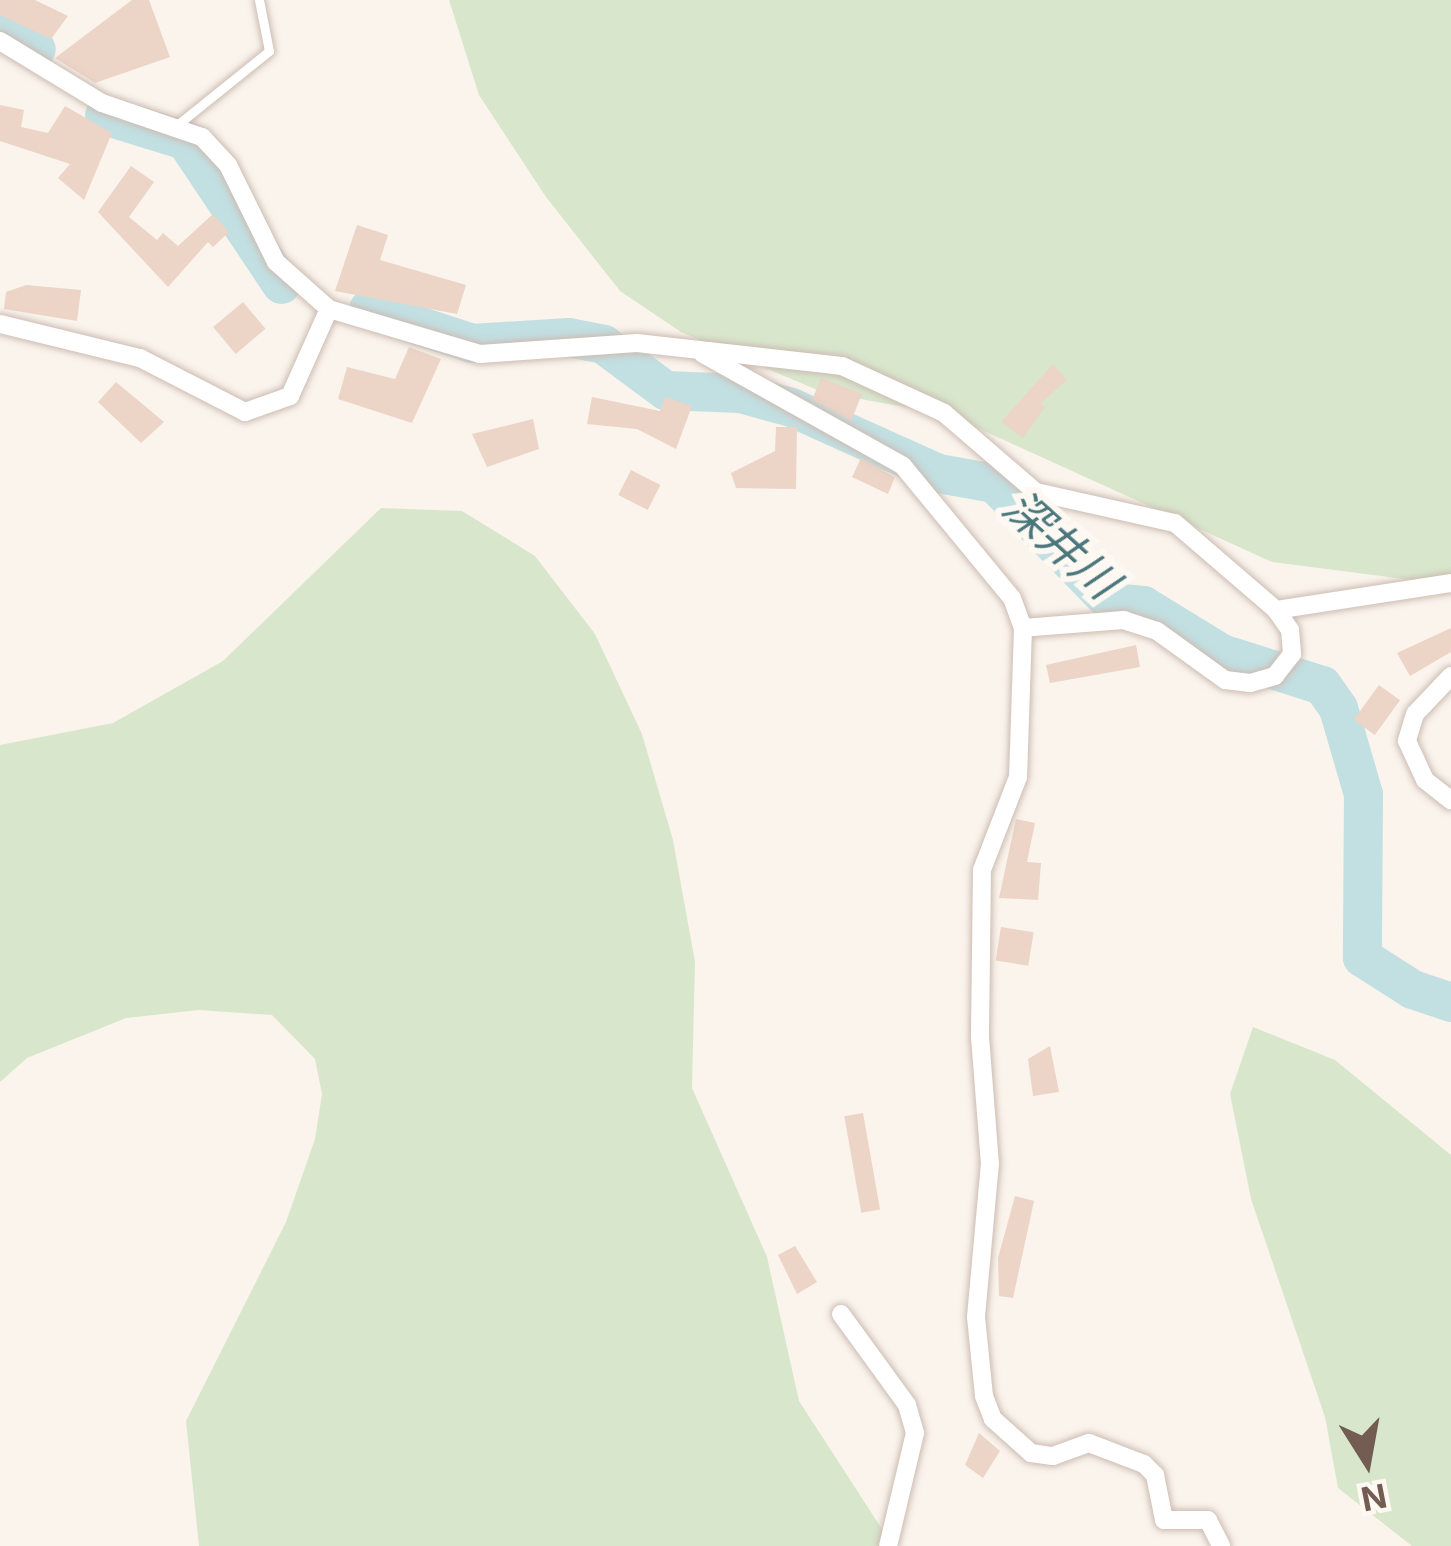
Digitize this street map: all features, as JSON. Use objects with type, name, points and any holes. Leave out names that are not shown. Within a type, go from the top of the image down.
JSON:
[{"type":"street","points":[[0,41],[102,103],[202,137],[228,165],[276,262],[328,308],[480,355],[637,343],[842,366],[986,441],[1036,492],[1175,523],[1276,610],[1290,630],[1292,654],[1275,676],[1250,683],[1225,680],[1157,631],[1124,620],[1023,628]]},
{"type":"street","points":[[0,324],[140,358],[245,412],[290,396],[328,308]]},
{"type":"street","points":[[699,352],[903,466],[1012,598],[1023,628],[1018,777],[982,871],[980,1037],[990,1163],[976,1317],[984,1396],[993,1419],[1031,1453],[1053,1456],[1089,1443],[1144,1464],[1155,1475],[1164,1520],[1208,1520],[1221,1546]]},
{"type":"street","points":[[1276,610],[1451,583]]},
{"type":"street","points":[[1451,676],[1415,714],[1407,741],[1425,780],[1451,800]]},
{"type":"street","points":[[841,1314],[907,1405],[915,1432],[888,1546]]},
{"type":"lane","points":[[177,125],[269,51],[259,0]]},
{"type":"green space","points":[[449,0],[1451,0],[1451,585],[1272,562],[949,415],[822,392],[681,332],[620,291],[546,197],[479,95]]},
{"type":"green space","points":[[381,508],[462,511],[535,556],[595,634],[642,734],[673,840],[695,962],[692,1088],[767,1257],[799,1401],[893,1546],[199,1546],[186,1421],[286,1222],[315,1139],[322,1094],[315,1059],[272,1015],[199,1010],[126,1018],[27,1058],[0,1082],[0,745],[113,723],[223,661]]},
{"type":"green space","points":[[1253,1027],[1335,1060],[1451,1155],[1451,1546],[1412,1546],[1338,1488],[1325,1417],[1251,1199],[1230,1094]]},
{"type":"building","points":[[0,0],[35,0],[68,16],[51,39],[0,15]]},
{"type":"building","points":[[132,0],[149,0],[170,57],[95,83],[55,58]]},
{"type":"building","points":[[0,105],[24,110],[21,127],[48,133],[65,106],[112,133],[84,200],[58,178],[70,164],[0,141]]},
{"type":"building","points":[[131,166],[154,182],[129,217],[157,240],[163,233],[178,246],[213,214],[229,232],[213,247],[208,242],[168,287],[98,212]]},
{"type":"building","points":[[357,225],[388,235],[380,260],[466,285],[457,314],[335,291]]},
{"type":"building","points":[[26,285],[81,290],[77,321],[4,309],[6,292]]},
{"type":"building","points":[[243,302],[265,329],[236,354],[213,327]]},
{"type":"building","points":[[409,347],[441,359],[412,423],[338,399],[347,367],[395,379]]},
{"type":"building","points":[[1053,364],[1067,380],[1040,404],[1045,407],[1023,438],[1001,422]]},
{"type":"building","points":[[821,378],[862,394],[851,421],[812,400]]},
{"type":"building","points":[[116,382],[164,422],[141,443],[98,402]]},
{"type":"building","points":[[592,397],[660,411],[665,397],[692,406],[676,449],[637,429],[587,424]]},
{"type":"building","points":[[533,419],[539,449],[487,467],[472,434]]},
{"type":"building","points":[[776,427],[797,427],[796,489],[736,488],[731,473],[775,451]]},
{"type":"building","points":[[861,458],[895,477],[888,494],[852,477]]},
{"type":"building","points":[[631,470],[660,485],[648,510],[618,495]]},
{"type":"building","points":[[1451,628],[1451,652],[1410,676],[1397,653]]},
{"type":"building","points":[[1136,645],[1140,667],[1050,683],[1046,665]]},
{"type":"building","points":[[1379,685],[1400,700],[1375,735],[1354,720]]},
{"type":"building","points":[[1016,819],[1035,823],[1027,862],[1041,863],[1038,900],[999,898]]},
{"type":"building","points":[[1001,927],[1034,932],[1028,966],[996,961]]},
{"type":"building","points":[[1050,1046],[1059,1092],[1033,1096],[1028,1059]]},
{"type":"building","points":[[863,1113],[880,1210],[861,1213],[844,1116]]},
{"type":"building","points":[[1015,1196],[1034,1201],[1013,1298],[999,1296],[998,1258]]},
{"type":"building","points":[[795,1246],[817,1282],[797,1294],[778,1255]]},
{"type":"building","points":[[979,1433],[1000,1451],[983,1478],[965,1465]]},
{"type":"waterway","name":"深井川","points":[[0,23],[36,49]]},
{"type":"waterway","name":"深井川","points":[[104,115],[185,140],[281,284]]},
{"type":"waterway","name":"深井川","points":[[368,309],[472,343],[568,337],[603,344],[665,390],[740,393],[791,407],[938,473],[994,483],[1110,602],[1143,605],[1221,653],[1322,685],[1338,708],[1363,794],[1362,957],[1412,989],[1451,1002]]}]
